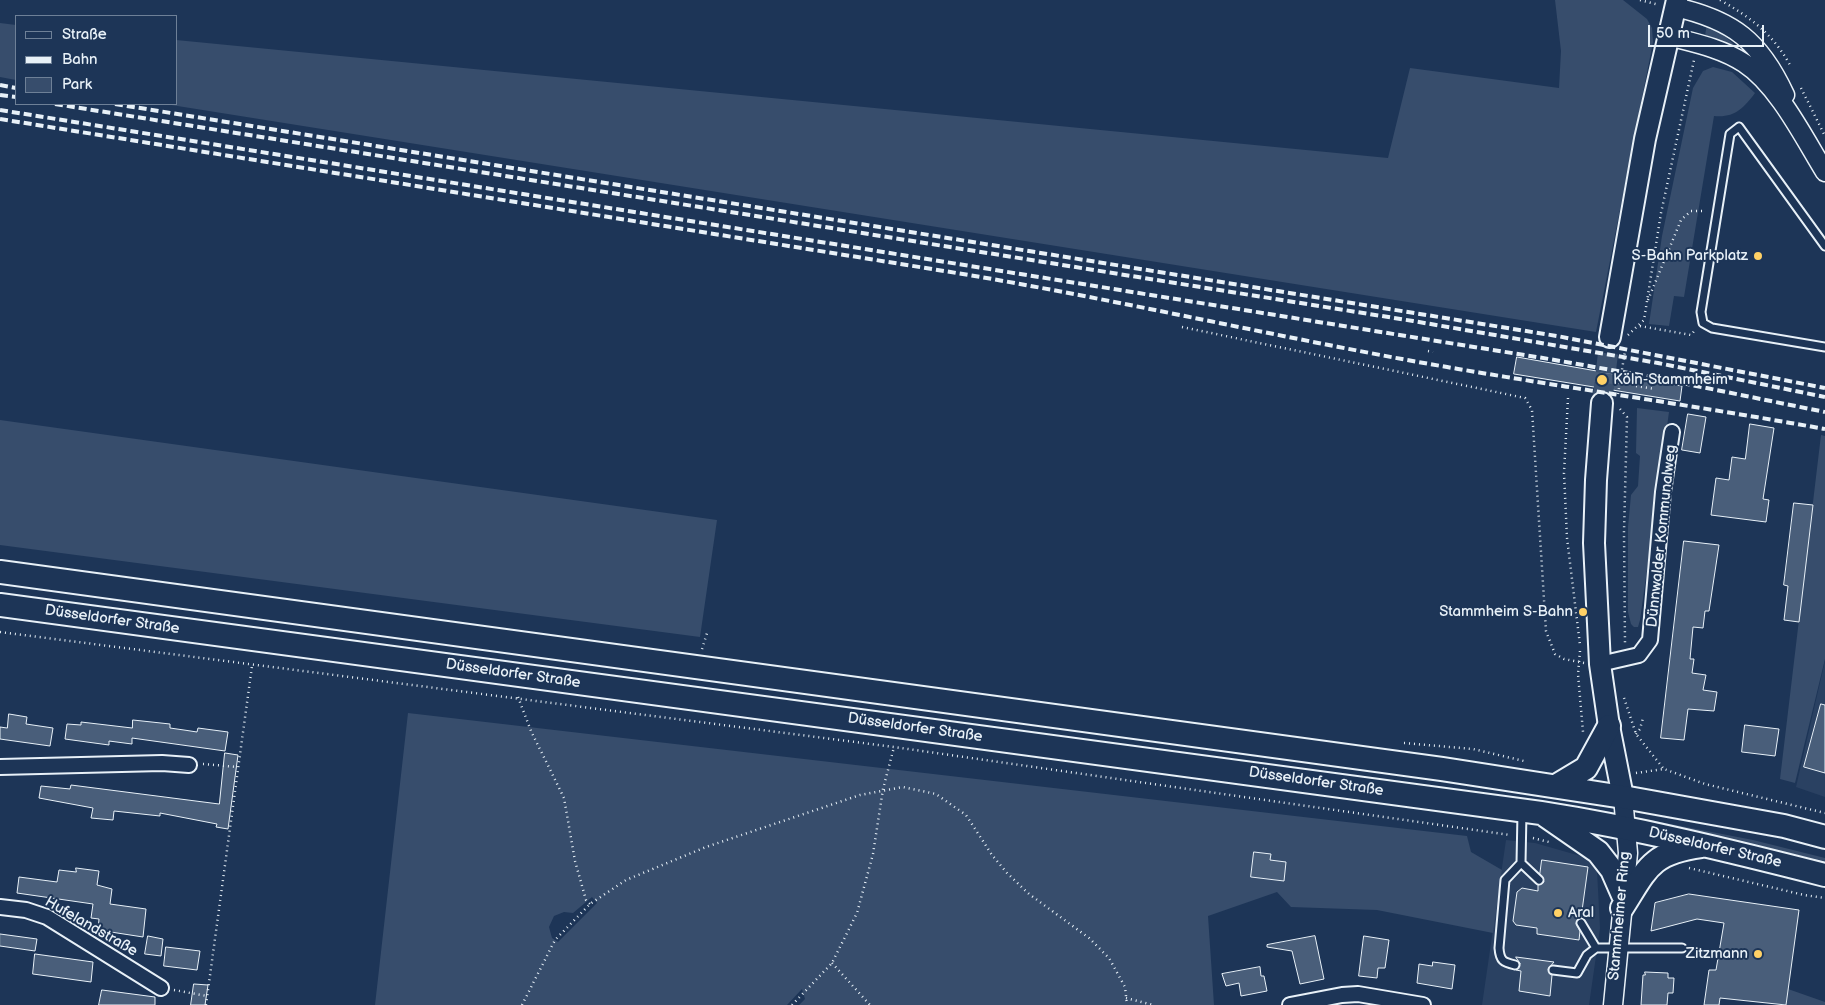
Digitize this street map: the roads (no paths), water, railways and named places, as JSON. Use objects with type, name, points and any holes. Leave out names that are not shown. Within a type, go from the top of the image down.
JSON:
[{"type":"main road","points":[[1621,339],[1645,139],[1676,4]]},
{"type":"main road","points":[[1602,403],[1596,480],[1594,543],[1600,664],[1609,726],[1621,786]]},
{"type":"main road","name":"Düsseldorfer Straße","points":[[0,572],[1556,786],[1621,786],[1825,837]]},
{"type":"main road","name":"Düsseldorfer Straße","points":[[0,605],[1532,812],[1624,827],[1710,845],[1825,875]]},
{"type":"main road","points":[[1556,786],[1586,768],[1609,726]]},
{"type":"main road","points":[[1532,812],[1598,852],[1612,870],[1623,902]]},
{"type":"main road","points":[[1623,902],[1656,860],[1680,849],[1710,845]]},
{"type":"street","points":[[1676,4],[1716,18],[1749,41],[1775,75],[1804,136]]},
{"type":"street","points":[[1668,36],[1698,43],[1729,55],[1752,69],[1771,88],[1804,136],[1825,172]]},
{"type":"street","name":"Dünnwalder Kommunalweg","points":[[1600,664],[1639,655],[1646,648],[1653,632],[1662,509],[1672,432]]},
{"type":"street","points":[[0,767],[162,763],[189,765]]},
{"type":"street","name":"Stammheimer Ring","points":[[1613,1005],[1628,853],[1621,786]]},
{"type":"street","name":"Hufelandstraße","points":[[0,907],[26,910],[47,917],[161,988]]},
{"type":"street","points":[[1290,1005],[1342,995],[1358,994],[1423,1005]]},
{"type":"lane","points":[[1825,246],[1740,128],[1730,134],[1701,312],[1703,323],[1712,328],[1825,347]]},
{"type":"lane","points":[[1515,965],[1504,962],[1500,958],[1499,948],[1505,880],[1521,863],[1522,836],[1532,812]]},
{"type":"lane","points":[[1521,863],[1539,880]]},
{"type":"lane","points":[[1581,923],[1596,948]]},
{"type":"lane","points":[[1553,970],[1577,974],[1587,955],[1596,948],[1617,950],[1682,948]]},
{"type":"tunnel","points":[[1602,403],[1610,337]]},
{"type":"railway","points":[[0,85],[15,88]]},
{"type":"railway","points":[[0,95],[15,97]]},
{"type":"railway","points":[[61,105],[1413,321],[1658,363],[1825,397]]},
{"type":"railway","points":[[121,105],[1557,336],[1825,388]]},
{"type":"railway","points":[[0,110],[1549,359],[1657,378],[1825,412]]},
{"type":"railway","points":[[0,119],[969,275],[1407,360],[1825,429]]},
{"type":"place","name":"S-Bahn Parkplatz","points":[[1758,256]]},
{"type":"place","name":"Köln-Stammheim","points":[[1602,380]]},
{"type":"place","name":"Stammheim S-Bahn","points":[[1583,612]]},
{"type":"place","name":"Aral","points":[[1558,913]]},
{"type":"place","name":"Zitzmann","points":[[1758,954]]}]
